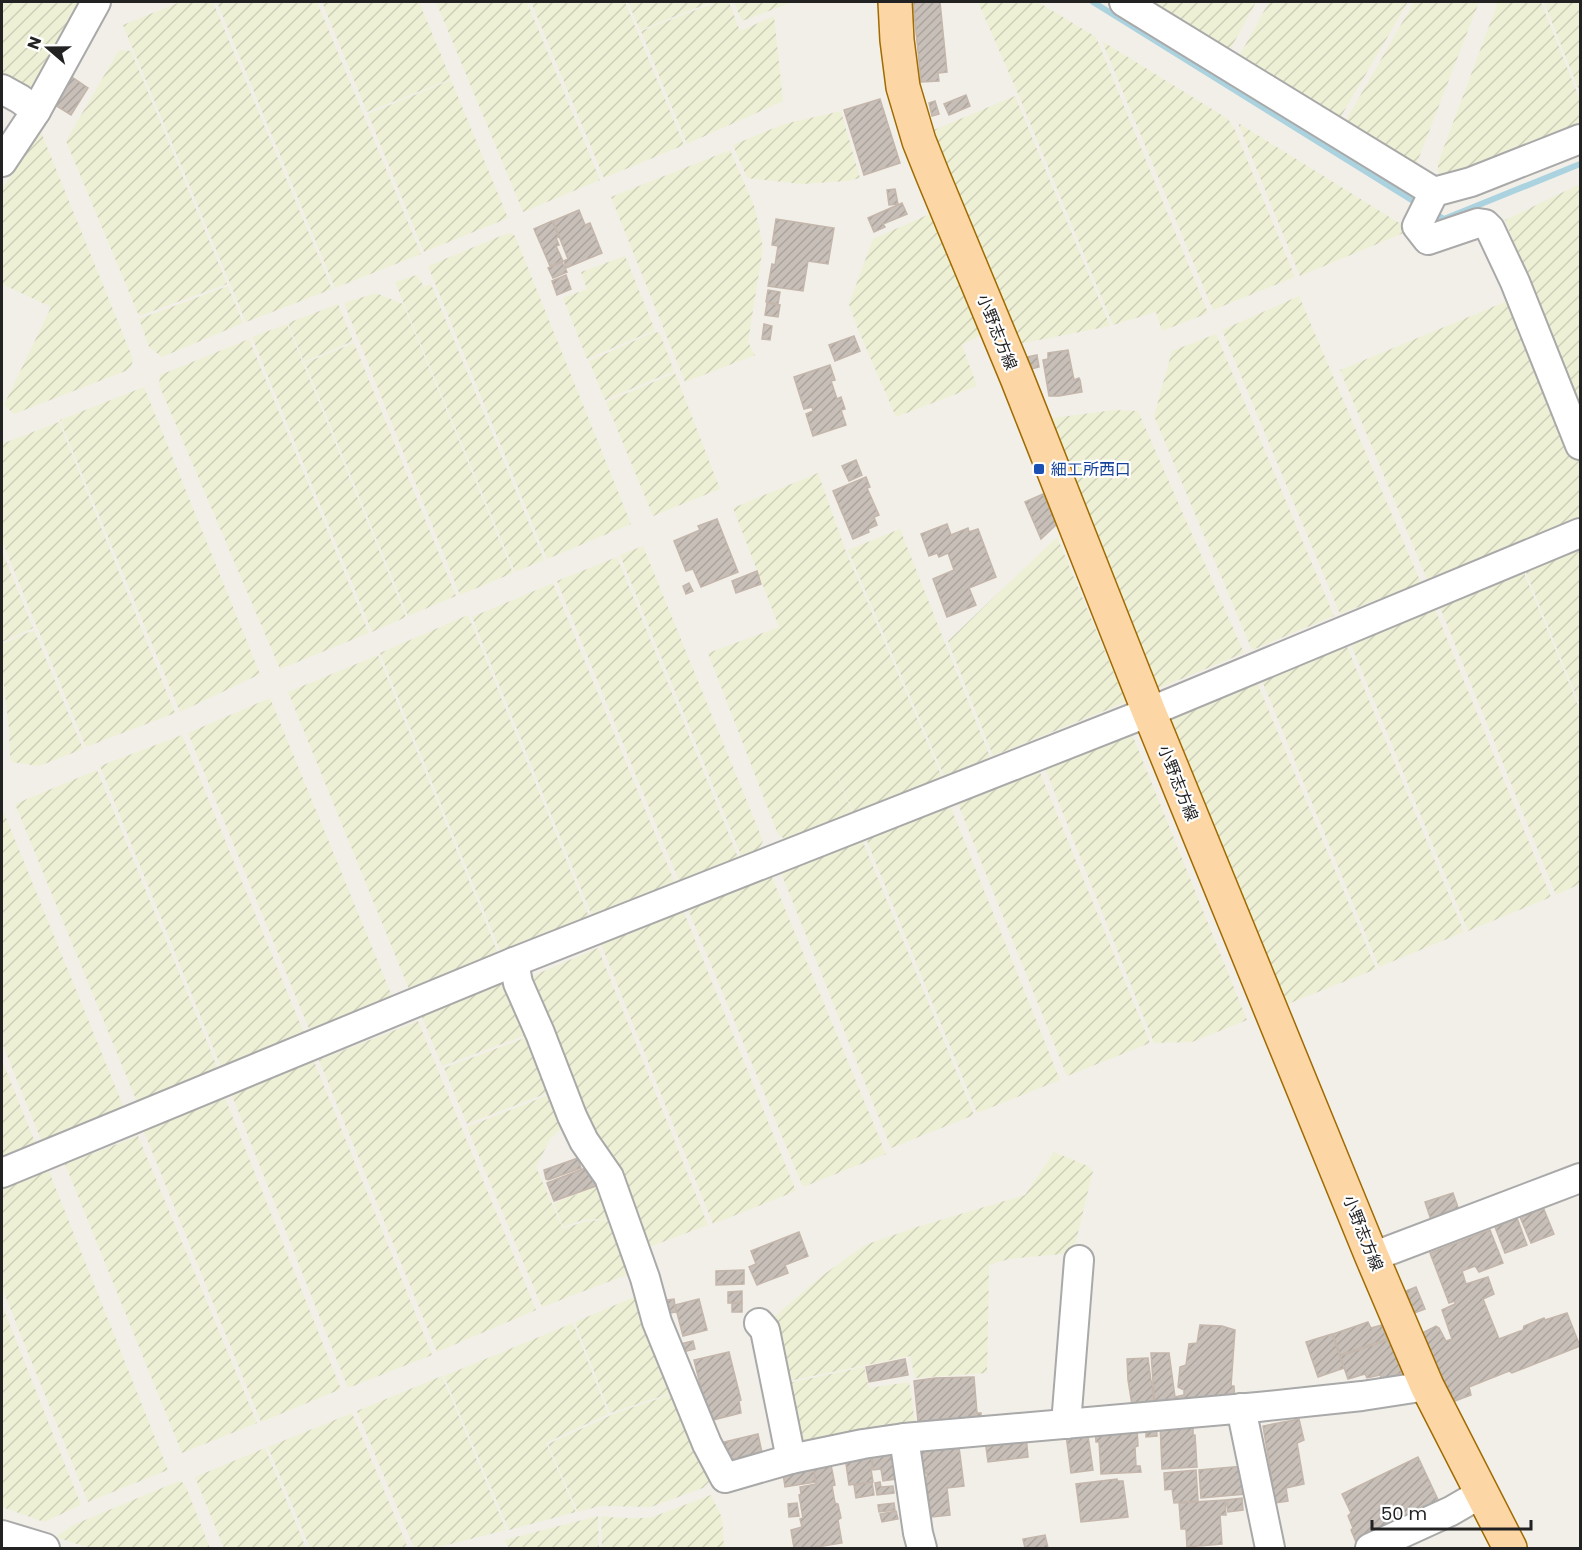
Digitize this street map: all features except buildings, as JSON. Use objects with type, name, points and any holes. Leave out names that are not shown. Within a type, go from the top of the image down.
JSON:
[{"type":"main road","name":"小野志方線","points":[[895,2],[903,87],[920,141],[1017,378],[1149,712],[1372,1257],[1427,1386],[1510,1548]]},
{"type":"street","points":[[2,162],[36,111],[96,2]]},
{"type":"street","points":[[1124,2],[1434,192],[1471,182],[1581,139]]},
{"type":"street","points":[[2,89],[36,111]]},
{"type":"street","points":[[1434,192],[1417,226],[1428,240],[1478,223],[1485,224],[1490,229],[1515,282],[1581,445]]},
{"type":"street","points":[[2,1173],[514,962],[1149,712],[1581,533]]},
{"type":"street","points":[[514,962],[518,982],[572,1116],[584,1141],[609,1177],[645,1278],[657,1322],[707,1444],[725,1478],[790,1459],[904,1438],[1362,1396],[1427,1386]]},
{"type":"street","points":[[1372,1257],[1581,1178]]},
{"type":"street","points":[[1066,1424],[1079,1260]]},
{"type":"street","points":[[759,1323],[765,1330],[790,1459]]},
{"type":"street","points":[[1241,1408],[1270,1548]]},
{"type":"street","points":[[904,1438],[922,1548]]},
{"type":"street","points":[[1370,1548],[1451,1511],[1482,1493]]},
{"type":"street","points":[[2,1535],[45,1548]]},
{"type":"green space","points":[[2,2],[82,2],[31,92],[2,76]]},
{"type":"green space","points":[[180,2],[213,2],[332,289],[246,322],[123,25]]},
{"type":"green space","points":[[217,2],[317,2],[421,254],[335,288]]},
{"type":"green space","points":[[322,2],[419,2],[451,79],[367,112]]},
{"type":"green space","points":[[436,2],[527,2],[600,180],[523,212]]},
{"type":"green space","points":[[531,2],[625,2],[684,145],[604,178]]},
{"type":"green space","points":[[628,2],[712,2],[640,30]]},
{"type":"green space","points":[[717,2],[729,2],[740,31],[774,16],[783,101],[687,144],[641,31]]},
{"type":"green space","points":[[734,2],[793,2],[742,21]]},
{"type":"green space","points":[[978,2],[1038,2],[1096,37],[1208,313],[1162,331],[1156,312],[1113,325]]},
{"type":"green space","points":[[1139,2],[1256,2],[1226,57]]},
{"type":"green space","points":[[1269,2],[1408,2],[1336,125],[1236,62]]},
{"type":"green space","points":[[1414,2],[1479,2],[1413,173],[1341,129]]},
{"type":"green space","points":[[1498,2],[1541,2],[1580,100],[1580,128],[1443,179],[1438,173],[1438,163]]},
{"type":"green space","points":[[1544,2],[1580,2],[1580,93]]},
{"type":"green space","points":[[1102,41],[1228,119],[1235,130],[1295,277],[1213,310]]},
{"type":"green space","points":[[119,50],[131,51],[227,284],[139,316],[66,141]]},
{"type":"green space","points":[[451,80],[508,218],[424,252],[368,114]]},
{"type":"green space","points":[[1015,96],[1110,326],[1014,345],[929,132]]},
{"type":"green space","points":[[841,111],[860,178],[801,184],[747,178],[733,145],[784,124]]},
{"type":"green space","points":[[1238,123],[1404,226],[1406,232],[1300,276]]},
{"type":"green space","points":[[41,132],[133,359],[128,370],[14,414],[4,405],[51,307],[2,284],[2,189]]},
{"type":"green space","points":[[730,150],[755,208],[763,247],[748,342],[755,355],[685,382],[611,197]]},
{"type":"green space","points":[[1580,184],[1580,410],[1505,220]]},
{"type":"green space","points":[[934,212],[983,334],[962,345],[977,386],[896,417],[849,304],[873,239]]},
{"type":"green space","points":[[508,233],[515,236],[631,524],[547,559],[428,266]]},
{"type":"green space","points":[[625,256],[655,330],[587,359],[563,298],[587,289],[581,272]]},
{"type":"green space","points":[[417,275],[424,287],[431,284],[544,560],[515,572],[395,282]]},
{"type":"green space","points":[[228,286],[243,323],[162,357],[149,347],[139,319]]},
{"type":"green space","points":[[376,293],[403,304],[513,573],[460,595],[344,303]]},
{"type":"green space","points":[[1299,296],[1421,583],[1340,614],[1222,330]]},
{"type":"green space","points":[[1512,299],[1580,461],[1580,519],[1427,579],[1340,370]]},
{"type":"green space","points":[[338,304],[353,341],[304,362],[288,323]]},
{"type":"green space","points":[[287,324],[406,617],[372,632],[252,337]]},
{"type":"green space","points":[[654,332],[660,333],[674,371],[605,400],[589,361]]},
{"type":"green space","points":[[1216,334],[1334,616],[1252,650],[1154,416],[1172,351]]},
{"type":"green space","points":[[249,339],[369,633],[280,669],[159,385],[160,375]]},
{"type":"green space","points":[[354,343],[456,596],[408,616],[305,363]]},
{"type":"green space","points":[[675,373],[720,489],[653,516],[606,402]]},
{"type":"green space","points":[[144,387],[260,674],[180,712],[60,420]]},
{"type":"green space","points":[[1114,410],[1138,411],[1244,653],[1157,689],[1047,427],[1053,418]]},
{"type":"green space","points":[[59,422],[175,713],[86,747],[2,541],[2,449],[4,443]]},
{"type":"green space","points":[[818,473],[846,552],[942,777],[853,813],[829,754],[852,813],[785,840],[777,832],[708,653],[779,627],[733,508]]},
{"type":"green space","points":[[900,529],[990,757],[944,776],[848,550]]},
{"type":"green space","points":[[1057,537],[1126,702],[993,756],[948,641]]},
{"type":"green space","points":[[1580,545],[1580,705],[1524,567]]},
{"type":"green space","points":[[643,546],[763,841],[756,855],[743,860],[620,555]]},
{"type":"green space","points":[[2,551],[33,628],[2,642]]},
{"type":"green space","points":[[617,557],[740,862],[681,886],[557,581]]},
{"type":"green space","points":[[1522,568],[1580,710],[1580,884],[1556,895],[1440,607]]},
{"type":"green space","points":[[553,583],[677,888],[594,921],[472,617]]},
{"type":"green space","points":[[1435,609],[1551,897],[1468,931],[1350,642]]},
{"type":"green space","points":[[468,615],[591,922],[503,958],[380,653]]},
{"type":"green space","points":[[34,630],[83,749],[39,766],[12,762],[10,757],[2,667],[2,644]]},
{"type":"green space","points":[[1346,644],[1464,932],[1379,967],[1261,678]]},
{"type":"green space","points":[[378,655],[500,958],[411,994],[288,692]]},
{"type":"green space","points":[[1256,680],[1376,969],[1285,1005],[1167,714]]},
{"type":"green space","points":[[270,698],[394,1001],[312,1036],[188,733]]},
{"type":"green space","points":[[1130,729],[1247,1020],[1192,1042],[1154,1043],[1043,763]]},
{"type":"green space","points":[[182,735],[306,1038],[223,1072],[100,766]]},
{"type":"green space","points":[[1037,765],[1150,1043],[1067,1076],[956,799]]},
{"type":"green space","points":[[97,770],[220,1074],[139,1107],[15,804]]},
{"type":"green space","points":[[949,803],[1060,1080],[977,1113],[865,836]]},
{"type":"green space","points":[[2,808],[124,1108],[42,1142],[2,1043]]},
{"type":"green space","points":[[861,837],[974,1115],[891,1148],[780,870]]},
{"type":"green space","points":[[771,875],[886,1154],[803,1187],[688,909]]},
{"type":"green space","points":[[683,910],[796,1191],[713,1224],[601,944]]},
{"type":"green space","points":[[598,948],[708,1225],[649,1247],[628,1187],[587,1116],[530,977]]},
{"type":"green space","points":[[498,984],[505,984],[532,1033],[442,1066],[422,1017]]},
{"type":"green space","points":[[418,1021],[536,1310],[437,1352],[319,1060]]},
{"type":"green space","points":[[533,1035],[555,1090],[467,1124],[444,1068]]},
{"type":"green space","points":[[2,1060],[36,1145],[2,1158]]},
{"type":"green space","points":[[314,1061],[432,1355],[348,1388],[231,1093]]},
{"type":"green space","points":[[556,1092],[568,1122],[550,1139],[536,1167],[563,1229],[583,1222],[598,1220],[615,1222],[629,1274],[542,1307],[467,1127]]},
{"type":"green space","points":[[225,1098],[341,1389],[261,1422],[143,1129]]},
{"type":"green space","points":[[138,1136],[257,1423],[182,1453],[65,1164]]},
{"type":"green space","points":[[1054,1152],[1088,1166],[1093,1171],[1073,1253],[1009,1259],[989,1265],[987,1373],[915,1378],[910,1356],[779,1383],[766,1324],[819,1278],[865,1245],[1025,1195]]},
{"type":"green space","points":[[48,1169],[168,1470],[88,1502],[2,1288],[2,1187]]},
{"type":"green space","points":[[597,1186],[618,1221],[583,1220],[563,1227],[554,1203]]},
{"type":"green space","points":[[634,1297],[675,1392],[610,1413],[575,1322]]},
{"type":"green space","points":[[2,1305],[81,1505],[44,1522],[2,1507]]},
{"type":"green space","points":[[573,1323],[608,1414],[546,1443],[576,1512],[509,1530],[444,1376]]},
{"type":"green space","points":[[864,1367],[869,1388],[909,1382],[916,1429],[794,1453],[779,1385]]},
{"type":"green space","points":[[442,1376],[506,1530],[435,1548],[414,1548],[357,1411]]},
{"type":"green space","points":[[676,1393],[712,1473],[709,1482],[703,1488],[651,1507],[600,1506],[578,1512],[548,1444],[618,1412]]},
{"type":"green space","points":[[352,1413],[408,1548],[310,1548],[268,1447]]},
{"type":"green space","points":[[265,1448],[306,1548],[224,1548],[195,1477]]},
{"type":"green space","points":[[179,1481],[186,1487],[210,1548],[89,1548],[56,1537],[73,1525]]},
{"type":"green space","points":[[711,1495],[722,1518],[724,1548],[602,1548],[601,1516],[650,1518]]},
{"type":"green space","points":[[598,1516],[599,1548],[509,1548],[504,1540]]},
{"type":"waterway","points":[[1093,2],[1418,204]]},
{"type":"waterway","points":[[1432,212],[1444,219],[1580,164]]},
{"type":"place","name":"細工所西口","points":[[1039,469]]}]
